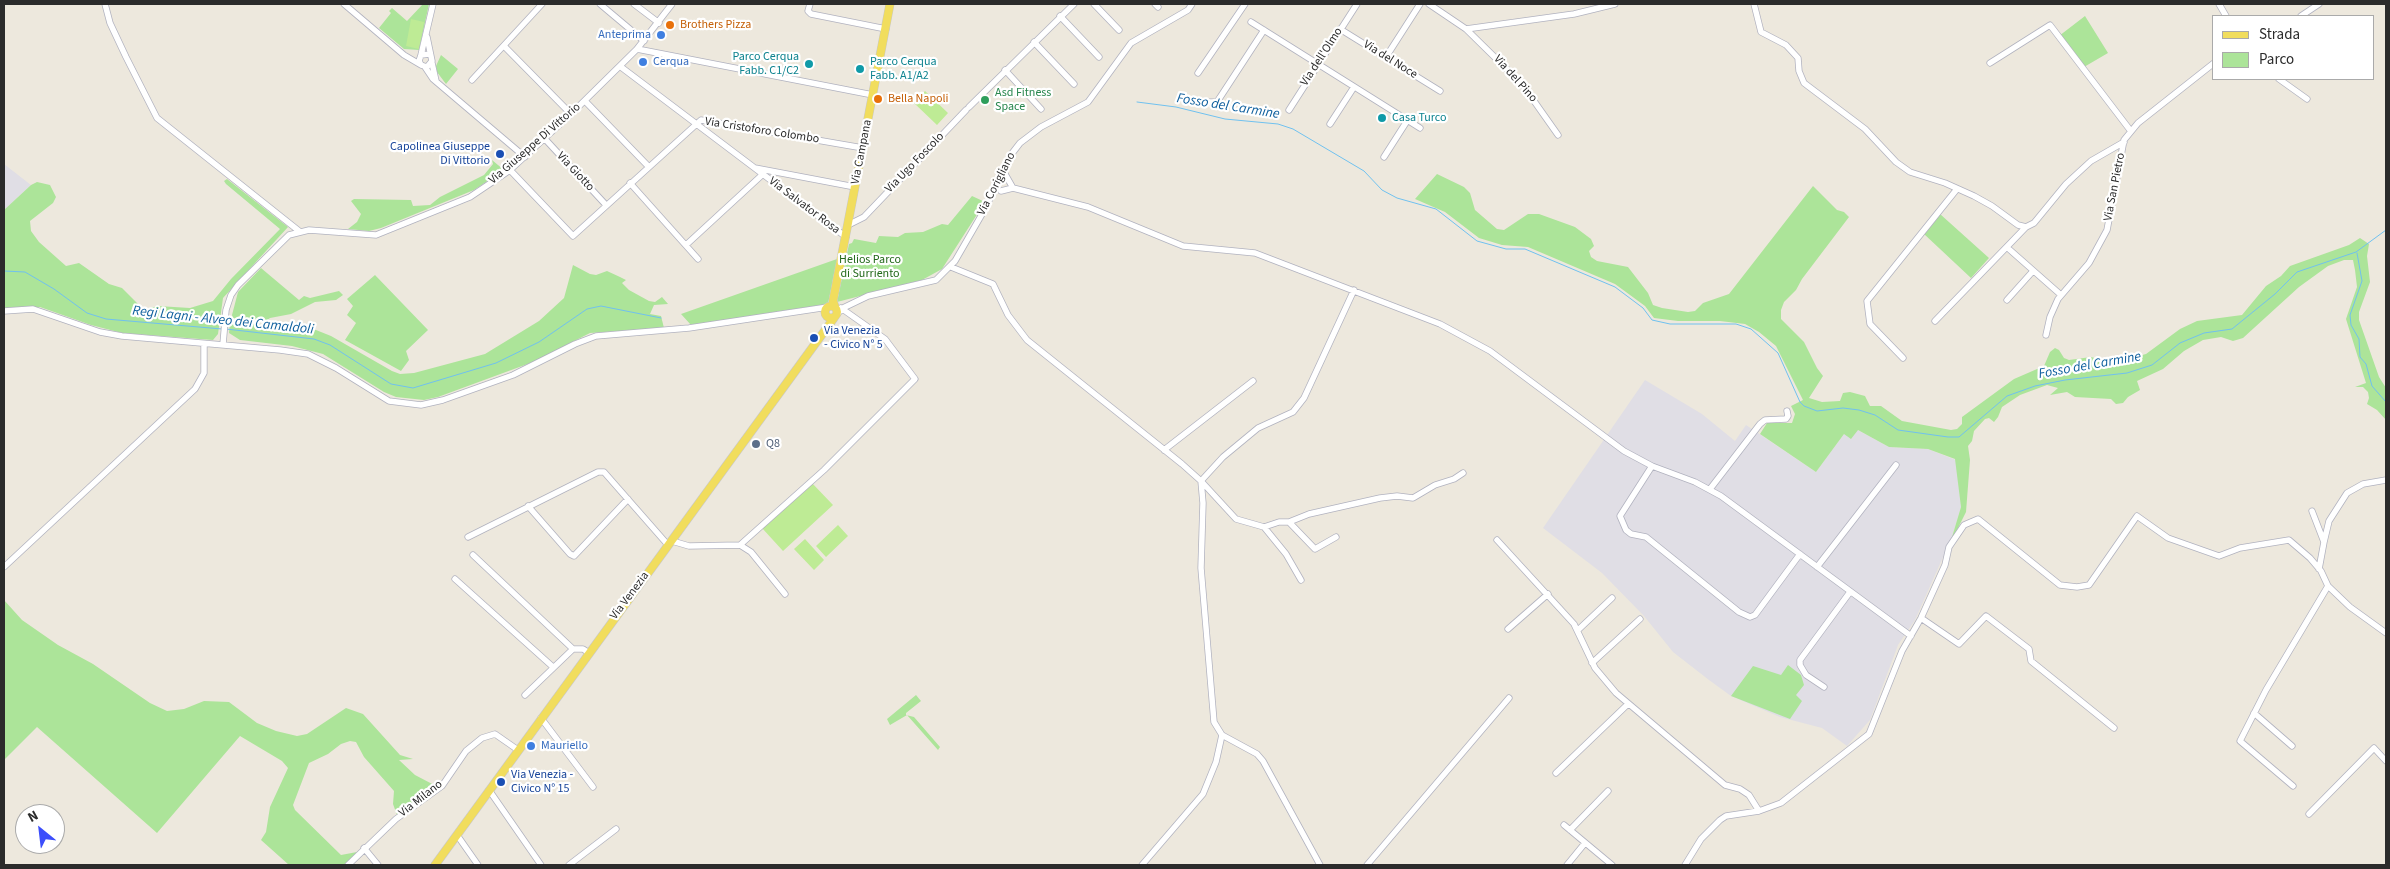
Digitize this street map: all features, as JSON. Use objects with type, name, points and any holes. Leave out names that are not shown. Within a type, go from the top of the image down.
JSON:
[{"type":"main road","name":"Via Campana","points":[[827,328],[890,4]]},
{"type":"main road","name":"Via Venezia","points":[[435,865],[827,328]]},
{"type":"street","points":[[105,4],[110,23],[157,118],[299,231],[283,240],[238,285],[228,302],[223,344]]},
{"type":"street","points":[[344,4],[400,50],[423,66],[436,81],[525,157]]},
{"type":"street","points":[[423,66],[420,56],[427,37],[433,4]]},
{"type":"street","points":[[472,80],[542,4]]},
{"type":"street","points":[[600,4],[644,41]]},
{"type":"street","points":[[634,4],[659,23]]},
{"type":"street","name":"Via Giuseppe Di Vittorio","points":[[299,231],[365,236],[383,233],[470,197],[510,170],[621,67],[659,23],[672,4]]},
{"type":"street","points":[[810,4],[808,11],[811,14],[886,29]]},
{"type":"street","name":"Via Ugo Foscolo","points":[[848,225],[864,216],[1005,70],[1074,4]]},
{"type":"street","points":[[1094,4],[1119,30]]},
{"type":"street","name":"Via Corigliano","points":[[4,311],[33,310],[100,332],[122,336],[204,344],[223,344],[308,354],[329,364],[389,401],[421,405],[443,400],[513,375],[575,344],[596,336],[656,332],[831,310],[868,296],[936,280],[951,267],[985,209],[1010,156],[1020,143],[1041,127],[1088,102],[1131,43],[1188,10],[1192,4]]},
{"type":"street","points":[[1198,73],[1246,4]]},
{"type":"street","name":"Via dell'Olmo","points":[[1289,110],[1357,4]]},
{"type":"street","points":[[1386,57],[1420,4]]},
{"type":"street","name":"Via del Pino","points":[[1429,4],[1466,29],[1522,84],[1558,135]]},
{"type":"street","points":[[1466,29],[1574,14],[1615,4]]},
{"type":"street","points":[[1754,4],[1761,32],[1786,45],[1794,53],[1800,62],[1800,77],[1809,88],[1865,129],[1903,168],[1957,189],[1992,206],[2018,226],[2026,227]]},
{"type":"street","points":[[2219,4],[2225,15]]},
{"type":"street","points":[[2302,15],[2319,4]]},
{"type":"street","points":[[1060,16],[1099,57]]},
{"type":"street","points":[[1251,22],[1420,128]]},
{"type":"street","points":[[1990,63],[2050,24],[2064,46],[2130,130]]},
{"type":"street","name":"Via del Noce","points":[[1340,29],[1440,91]]},
{"type":"street","points":[[1208,102],[1217,102],[1264,30]]},
{"type":"street","points":[[427,37],[436,81]]},
{"type":"street","points":[[1034,42],[1074,84]]},
{"type":"street","points":[[504,46],[571,114]]},
{"type":"street","points":[[637,49],[873,94]]},
{"type":"street","points":[[400,50],[420,56],[430,54]]},
{"type":"street","points":[[423,66],[432,63]]},
{"type":"street","name":"Via San Pietro","points":[[2046,335],[2050,317],[2061,296],[2089,263],[2107,230],[2124,142],[2130,130],[2212,65]]},
{"type":"street","name":"Via Cristoforo Colombo","points":[[621,67],[694,124],[704,119],[863,148]]},
{"type":"street","points":[[1005,70],[1041,109]]},
{"type":"street","points":[[2280,80],[2307,100]]},
{"type":"street","points":[[1330,124],[1354,87]]},
{"type":"street","points":[[585,101],[648,166]]},
{"type":"street","points":[[1384,157],[1407,120]]},
{"type":"street","points":[[510,170],[573,236],[694,124]]},
{"type":"street","name":"Via Salvator Rosa","points":[[694,124],[845,238]]},
{"type":"street","name":"Via Giotto","points":[[545,139],[606,205]]},
{"type":"street","points":[[1934,320],[2026,227],[2034,223],[2066,184],[2092,161],[2124,142]]},
{"type":"street","points":[[753,168],[855,187]]},
{"type":"street","points":[[1005,174],[1013,188]]},
{"type":"street","name":"Via Salvator Rosa","points":[[686,245],[762,175]]},
{"type":"street","points":[[630,183],[698,258]]},
{"type":"street","points":[[1001,192],[1013,188],[1102,212],[1174,244],[1255,253],[1440,324],[1490,351],[1624,451],[1652,466],[1710,489],[1911,636]]},
{"type":"street","points":[[1903,358],[1870,324],[1867,301],[1957,189]]},
{"type":"street","points":[[2010,250],[2061,296]]},
{"type":"street","points":[[951,267],[993,284],[1008,315],[1027,340],[1201,481],[1236,519],[1264,527],[1286,554],[1301,580]]},
{"type":"street","points":[[2007,300],[2033,270]]},
{"type":"street","points":[[1320,865],[1263,761],[1257,754],[1222,735],[1214,722],[1200,568],[1203,503],[1201,481],[1223,457],[1258,428],[1293,412],[1304,398],[1354,290]]},
{"type":"street","points":[[740,545],[824,470],[914,378],[885,339],[831,310]]},
{"type":"street","points":[[4,567],[195,389],[204,373],[204,344]]},
{"type":"street","points":[[1164,450],[1252,381]]},
{"type":"street","points":[[1710,489],[1760,424],[1765,420],[1786,418],[1788,416],[1787,411]]},
{"type":"street","points":[[1817,567],[1896,465]]},
{"type":"street","points":[[1652,466],[1622,511],[1621,523],[1631,534],[1646,537],[1739,612],[1750,617],[1755,615],[1800,554]]},
{"type":"street","points":[[468,537],[598,472],[606,474],[670,543],[689,546],[740,545],[751,552],[785,594]]},
{"type":"street","points":[[1264,527],[1278,522],[1289,522],[1309,514],[1349,504],[1397,496],[1413,498],[1435,485],[1454,479],[1463,473]]},
{"type":"street","points":[[2319,569],[2329,521],[2347,493],[2363,484],[2386,480]]},
{"type":"street","points":[[528,506],[570,554],[574,556],[628,498]]},
{"type":"street","points":[[2312,511],[2324,542]]},
{"type":"street","points":[[1685,865],[1701,839],[1720,820],[1736,813],[1759,811],[1781,803],[1858,746],[1869,734],[1902,651],[1921,618],[1945,565],[1949,547],[1964,525],[1978,519],[2060,585],[2077,587],[2089,585],[2137,516],[2168,538],[2219,556],[2240,548],[2289,540],[2319,569],[2328,586],[2350,607],[2386,633]]},
{"type":"street","points":[[1289,522],[1315,549],[1336,537]]},
{"type":"street","points":[[1497,540],[1548,594],[1578,630],[1592,663],[1610,687],[1725,785],[1730,788],[1740,789],[1749,795],[1759,811]]},
{"type":"street","points":[[473,555],[573,649]]},
{"type":"street","points":[[455,579],[553,667]]},
{"type":"street","points":[[2293,786],[2240,741],[2254,713],[2328,586]]},
{"type":"street","points":[[1824,687],[1806,675],[1800,665],[1800,660],[1850,592]]},
{"type":"street","points":[[1508,629],[1548,594]]},
{"type":"street","points":[[1578,630],[1612,598]]},
{"type":"street","points":[[1921,618],[1959,644],[1986,616],[2029,648],[2031,660],[2114,728]]},
{"type":"street","points":[[1592,663],[1640,618]]},
{"type":"street","points":[[525,695],[573,649],[583,649],[589,653]]},
{"type":"street","points":[[1366,865],[1509,698]]},
{"type":"street","points":[[1556,773],[1628,704]]},
{"type":"street","points":[[2254,713],[2292,746]]},
{"type":"street","points":[[541,718],[593,787]]},
{"type":"street","name":"Via Milano","points":[[348,865],[396,819],[442,786],[466,752],[482,738],[495,734],[518,750]]},
{"type":"street","points":[[1142,865],[1203,794],[1216,762],[1222,735]]},
{"type":"street","points":[[2309,814],[2374,748],[2386,761]]},
{"type":"street","points":[[489,790],[541,865]]},
{"type":"street","points":[[1570,830],[1608,790]]},
{"type":"street","points":[[1564,825],[1612,865]]},
{"type":"street","points":[[569,865],[616,829]]},
{"type":"street","points":[[457,835],[478,865]]},
{"type":"street","points":[[1567,865],[1585,843]]},
{"type":"street","points":[[364,848],[378,865]]},
{"type":"shaded area","points":[[4,164],[31,185],[4,210]]},
{"type":"shaded area","points":[[1645,380],[1702,414],[1735,441],[1746,425],[1816,472],[1844,434],[1858,430],[1889,447],[1928,449],[1956,460],[1961,507],[1952,537],[1915,620],[1898,645],[1870,720],[1847,746],[1822,728],[1780,717],[1731,696],[1673,652],[1644,616],[1602,573],[1543,528]]},
{"type":"green space","points":[[423,4],[429,4],[419,50],[404,49],[379,28],[391,13],[389,11],[392,8],[407,21]]},
{"type":"green space","points":[[2085,16],[2108,53],[2084,67],[2059,36]]},
{"type":"green space","points":[[411,19],[424,22],[419,49],[406,46]]},
{"type":"green space","points":[[441,55],[458,69],[446,84],[437,72],[436,66]]},
{"type":"green space","points":[[925,91],[948,113],[937,125],[914,103]]},
{"type":"green space","points":[[492,160],[504,170],[474,190],[381,228],[369,231],[348,229],[357,222],[361,214],[351,201],[354,199],[411,200],[413,206],[430,205],[440,197],[484,175],[493,164]]},
{"type":"green space","points":[[1437,174],[1464,187],[1470,193],[1475,210],[1497,229],[1504,230],[1528,214],[1539,214],[1575,227],[1591,239],[1594,246],[1589,251],[1591,257],[1597,261],[1628,267],[1648,293],[1653,305],[1688,312],[1695,311],[1703,303],[1729,294],[1813,186],[1837,210],[1844,212],[1849,217],[1802,279],[1796,290],[1784,302],[1781,310],[1781,319],[1804,342],[1823,376],[1809,398],[1822,402],[1840,401],[1843,393],[1850,392],[1865,396],[1870,406],[1881,406],[1902,421],[1951,430],[1957,429],[1962,424],[1962,417],[2014,379],[2044,366],[2050,352],[2055,348],[2059,350],[2064,358],[2069,360],[2091,357],[2112,363],[2146,354],[2180,329],[2197,321],[2242,315],[2266,286],[2281,276],[2290,266],[2349,245],[2360,238],[2369,244],[2367,256],[2370,282],[2359,312],[2359,320],[2379,377],[2386,388],[2386,420],[2377,410],[2367,404],[2368,392],[2363,387],[2355,387],[2366,383],[2346,319],[2357,287],[2355,270],[2353,260],[2344,260],[2328,266],[2299,287],[2243,338],[2233,341],[2221,337],[2203,340],[2184,351],[2163,369],[2137,381],[2140,390],[2128,397],[2123,403],[2116,404],[2111,399],[2075,397],[2067,392],[2050,395],[2058,388],[2047,385],[2020,395],[2002,407],[1994,422],[1989,418],[1985,419],[1974,431],[1972,441],[1968,446],[1970,460],[1966,512],[1952,537],[1961,507],[1955,459],[1928,449],[1889,447],[1858,430],[1851,439],[1844,434],[1816,472],[1760,434],[1767,423],[1792,423],[1795,414],[1791,406],[1803,400],[1776,346],[1759,332],[1745,324],[1654,318],[1645,306],[1615,284],[1528,247],[1502,245],[1479,238],[1445,212],[1415,199]]},
{"type":"green space","points":[[227,179],[288,227],[223,298],[218,334],[213,340],[122,333],[91,325],[40,307],[4,308],[4,210],[31,185],[37,182],[50,185],[56,197],[53,203],[30,221],[31,231],[39,242],[66,266],[79,263],[109,284],[122,288],[141,307],[146,309],[158,306],[190,308],[213,301],[231,279],[280,229],[226,184],[224,181]]},
{"type":"green space","name":"Helios Parco di Surriento","points":[[972,196],[985,202],[942,269],[922,280],[837,302],[849,244],[854,239],[876,243],[879,236],[898,237],[905,233],[923,232],[942,224],[948,225]]},
{"type":"green space","points":[[1940,214],[1989,258],[1971,278],[1924,234]]},
{"type":"green space","points":[[837,259],[828,304],[691,325],[681,314]]},
{"type":"green space","points":[[573,265],[590,274],[596,275],[607,271],[620,277],[626,280],[622,283],[629,290],[649,301],[655,302],[662,297],[668,304],[654,305],[650,314],[661,316],[664,328],[590,333],[533,362],[438,397],[424,400],[396,397],[384,392],[323,354],[292,346],[240,340],[229,333],[230,322],[316,330],[331,336],[392,371],[400,374],[414,373],[485,354],[539,321],[564,298]]},
{"type":"green space","points":[[261,268],[299,300],[304,296],[310,298],[339,291],[343,295],[336,300],[315,302],[291,314],[270,318],[266,321],[233,318],[232,315],[238,292]]},
{"type":"green space","points":[[375,275],[428,330],[406,351],[409,360],[401,371],[345,340],[356,323],[347,315],[353,306],[347,299]]},
{"type":"green space","points":[[811,482],[833,505],[783,551],[762,528]]},
{"type":"green space","points":[[838,525],[848,536],[826,557],[816,546]]},
{"type":"green space","points":[[805,539],[824,560],[814,570],[794,549]]},
{"type":"green space","points":[[4,600],[22,620],[58,645],[93,664],[150,703],[167,711],[184,709],[204,701],[229,702],[257,723],[276,731],[297,736],[307,734],[346,708],[363,714],[400,755],[413,759],[399,760],[415,775],[438,787],[397,815],[393,804],[394,791],[364,757],[356,742],[350,741],[341,744],[328,754],[309,763],[293,805],[295,810],[341,855],[357,852],[345,865],[289,865],[261,840],[266,832],[270,807],[288,768],[282,761],[240,736],[157,833],[37,727],[4,760]]},
{"type":"green space","points":[[1788,665],[1801,675],[1804,685],[1796,695],[1802,701],[1790,719],[1731,696],[1753,666],[1781,675]]},
{"type":"green space","points":[[916,695],[921,701],[906,713],[907,715],[890,725],[887,719]]},
{"type":"green space","points":[[907,715],[914,717],[940,747],[938,750]]},
{"type":"waterway","name":"Fosso del Carmine","points":[[1137,102],[1176,107],[1225,119],[1278,124],[1293,129],[1364,171],[1382,190],[1397,198],[1436,209],[1477,241],[1506,249],[1525,249],[1615,287],[1643,308],[1652,320],[1670,324],[1736,324],[1751,329],[1778,353],[1800,402],[1804,406],[1817,411],[1843,408],[1859,410],[1875,415],[1898,430],[1948,437],[1959,437],[2007,396],[2035,386],[2065,380],[2127,373],[2152,365],[2180,343],[2204,333],[2232,329],[2275,294],[2297,272],[2356,252],[2386,230]]},
{"type":"waterway","points":[[2357,253],[2362,281],[2350,315],[2351,325],[2359,339],[2360,357],[2366,364],[2372,386],[2386,402]]},
{"type":"waterway","name":"Regi Lagni - Alveo dei Camaldoli","points":[[4,271],[25,272],[54,289],[87,313],[106,319],[222,329]]},
{"type":"waterway","name":"Regi Lagni - Alveo dei Camaldoli","points":[[226,329],[314,339],[330,345],[391,384],[413,388],[496,363],[539,342],[587,309],[601,306],[661,318]]},
{"type":"place","name":"Brothers Pizza","points":[[670,25]]},
{"type":"place","name":"Anteprima","points":[[661,35]]},
{"type":"place","name":"Cerqua","points":[[643,62]]},
{"type":"place","name":"Parco Cerqua Fabb. C1/C2","points":[[809,64]]},
{"type":"place","name":"Parco Cerqua Fabb. A1/A2","points":[[860,69]]},
{"type":"place","name":"Bella Napoli","points":[[878,99]]},
{"type":"place","name":"Asd Fitness Space","points":[[985,100]]},
{"type":"place","name":"Casa Turco","points":[[1382,118]]},
{"type":"place","name":"Capolinea Giuseppe Di Vittorio","points":[[500,154]]},
{"type":"place","name":"Via Venezia - Civico N° 5","points":[[814,338]]},
{"type":"place","name":"Q8","points":[[756,444]]},
{"type":"place","name":"Mauriello","points":[[531,746]]},
{"type":"place","name":"Via Venezia - Civico N° 15","points":[[501,782]]}]
